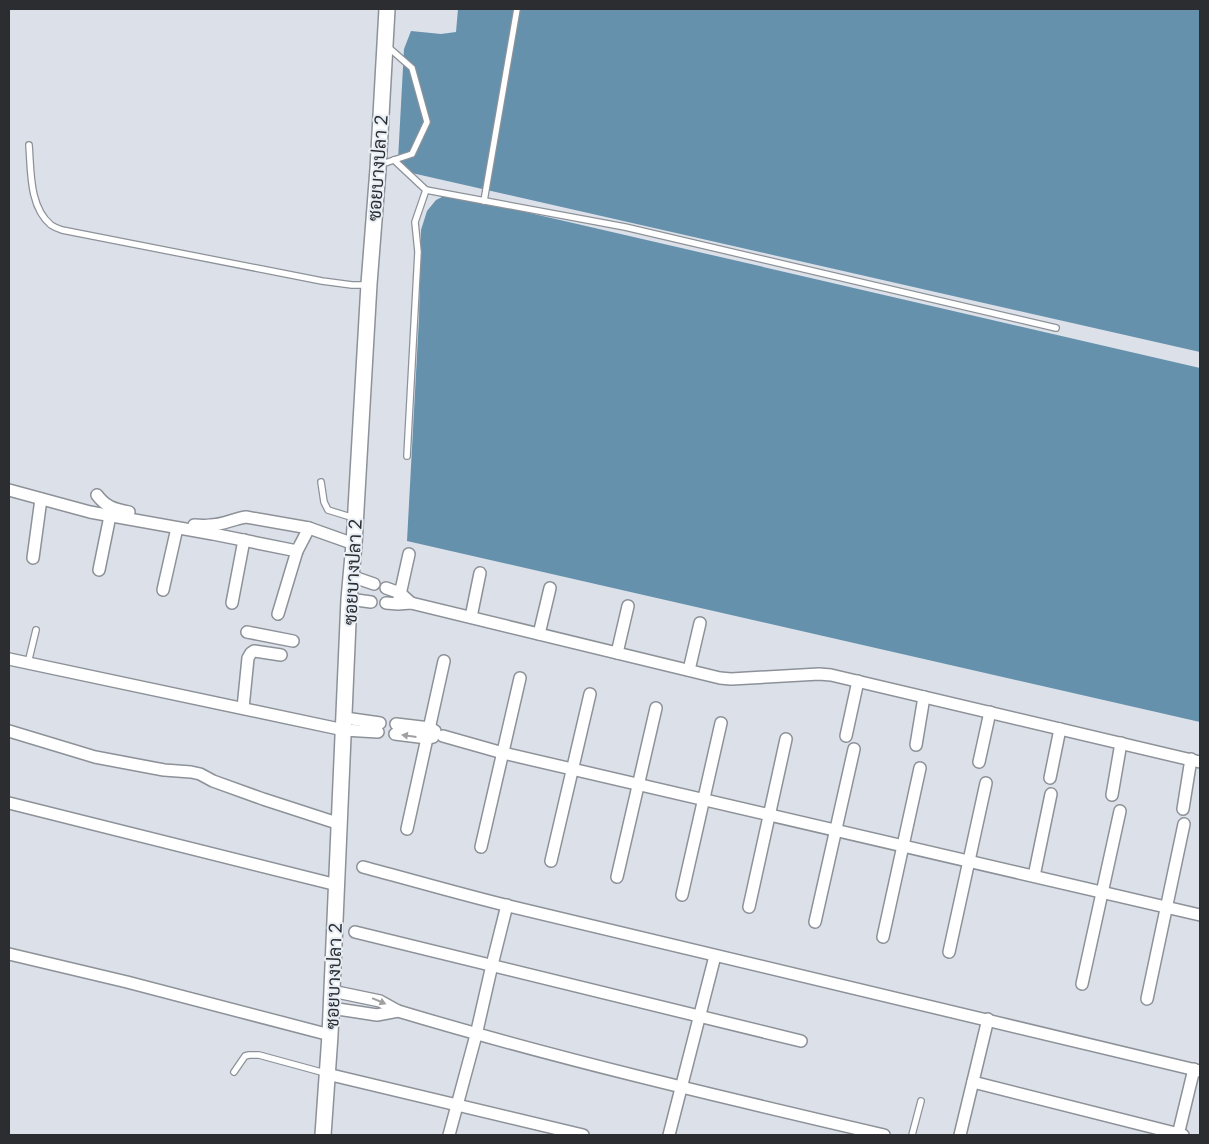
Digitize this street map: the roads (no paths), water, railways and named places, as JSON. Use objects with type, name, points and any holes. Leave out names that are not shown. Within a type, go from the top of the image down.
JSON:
[{"type":"street","name":"ซอยบางปลา 2","points":[[323,1135],[330,1035],[351,576],[385,44],[384,9]]},
{"type":"street","points":[[9,490],[90,512],[297,551]]},
{"type":"street","points":[[97,495],[103,504],[122,511],[195,525],[210,525],[246,517],[309,528],[354,544]]},
{"type":"street","points":[[32,558],[41,499]]},
{"type":"street","points":[[99,570],[110,516]]},
{"type":"street","points":[[163,590],[177,528]]},
{"type":"street","points":[[278,614],[297,551],[309,528]]},
{"type":"street","points":[[232,603],[244,540]]},
{"type":"street","points":[[399,599],[409,554]]},
{"type":"street","points":[[471,618],[480,573]]},
{"type":"street","points":[[351,576],[374,584]]},
{"type":"street","points":[[386,588],[399,599],[411,603],[720,678],[831,675],[1196,761],[1183,809]]},
{"type":"street","points":[[539,634],[550,588]]},
{"type":"street","points":[[350,598],[371,602]]},
{"type":"street","points":[[386,603],[399,599]]},
{"type":"street","points":[[617,653],[628,606]]},
{"type":"street","points":[[689,670],[700,623]]},
{"type":"street","points":[[248,632],[293,640]]},
{"type":"street","points":[[268,653],[271,636]]},
{"type":"street","points":[[243,708],[250,653],[254,651],[281,655]]},
{"type":"street","points":[[9,659],[243,708],[345,724],[379,727]]},
{"type":"street","points":[[407,829],[444,662]]},
{"type":"street","points":[[481,847],[520,678]]},
{"type":"street","points":[[846,736],[858,681]]},
{"type":"street","points":[[552,861],[590,694]]},
{"type":"street","points":[[916,745],[924,696]]},
{"type":"street","points":[[617,877],[656,708]]},
{"type":"street","points":[[979,762],[990,712]]},
{"type":"street","points":[[682,895],[721,723]]},
{"type":"street","points":[[395,729],[443,736],[503,753],[1200,915]]},
{"type":"street","points":[[1050,778],[1060,729]]},
{"type":"street","points":[[9,731],[95,757],[164,770],[200,774],[212,781],[340,824]]},
{"type":"street","points":[[749,907],[786,739]]},
{"type":"street","points":[[1112,795],[1121,743]]},
{"type":"street","points":[[815,922],[854,749]]},
{"type":"street","points":[[883,937],[920,768]]},
{"type":"street","points":[[949,952],[986,783]]},
{"type":"street","points":[[1034,876],[1051,794]]},
{"type":"street","points":[[9,803],[336,885]]},
{"type":"street","points":[[1082,984],[1120,811]]},
{"type":"street","points":[[1147,999],[1184,824]]},
{"type":"street","points":[[363,867],[715,956],[988,1019],[1197,1070],[1180,1135],[973,1082]]},
{"type":"street","points":[[449,1135],[508,905]]},
{"type":"street","points":[[354,932],[801,1041]]},
{"type":"street","points":[[9,954],[127,982],[330,1035]]},
{"type":"street","points":[[669,1135],[715,956]]},
{"type":"street","points":[[332,991],[380,1001],[398,1012],[476,1035],[682,1088],[884,1135]]},
{"type":"street","points":[[331,1008],[377,1015],[398,1012]]},
{"type":"street","points":[[960,1135],[988,1019]]},
{"type":"street","points":[[327,1074],[583,1135]]},
{"type":"lane","points":[[484,201],[517,9]]},
{"type":"lane","points":[[378,165],[412,154],[427,122],[412,68],[385,44]]},
{"type":"lane","points":[[29,145],[34,197],[38,208],[51,224],[62,230],[339,284],[369,284]]},
{"type":"lane","points":[[394,160],[426,190],[625,227],[1056,328]]},
{"type":"lane","points":[[407,456],[418,252],[416,222],[426,190]]},
{"type":"lane","points":[[320,482],[324,502],[328,510],[355,518]]},
{"type":"lane","points":[[28,663],[36,630]]},
{"type":"lane","points":[[234,1072],[244,1056],[249,1055],[327,1074]]},
{"type":"lane","points":[[912,1135],[921,1101]]},
{"type":"water","points":[[458,9],[1200,9],[1200,352],[403,171],[398,160],[404,49],[411,31],[441,34],[456,32]]},
{"type":"water","points":[[448,194],[1200,368],[1200,722],[407,541],[419,318],[421,230],[427,211],[436,200]]}]
